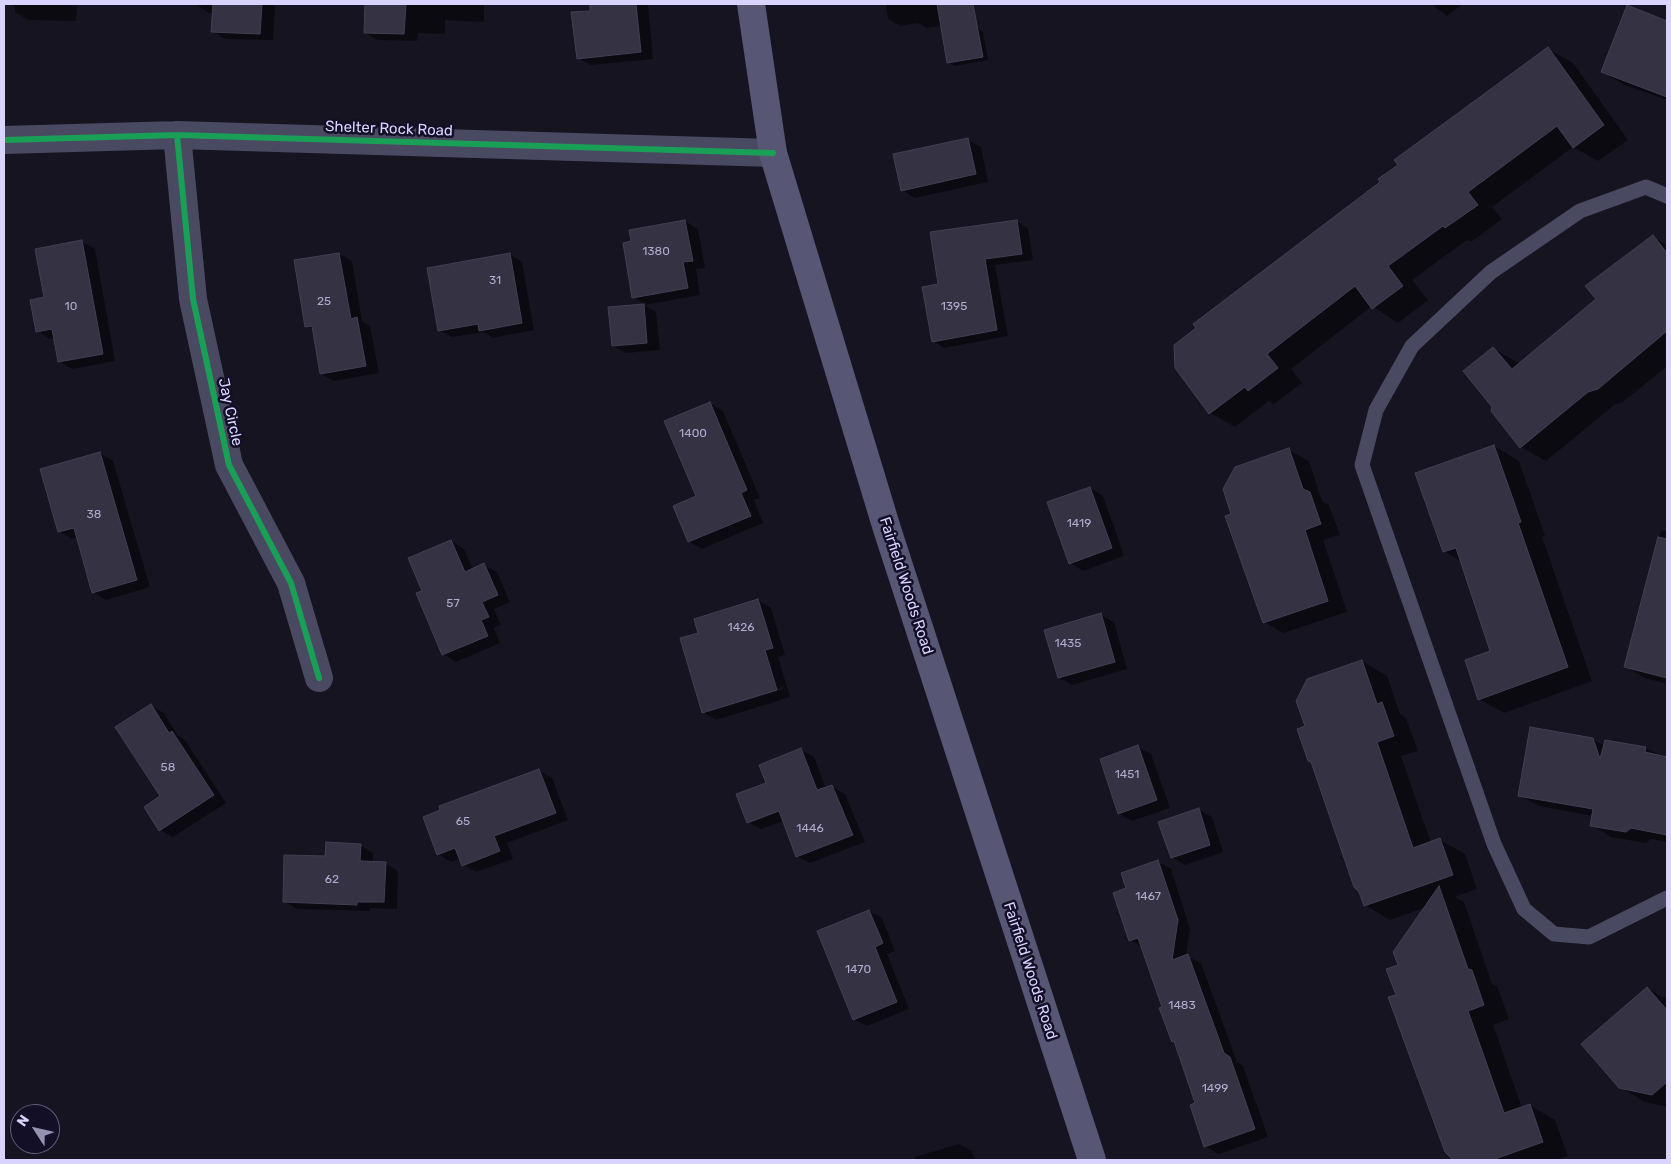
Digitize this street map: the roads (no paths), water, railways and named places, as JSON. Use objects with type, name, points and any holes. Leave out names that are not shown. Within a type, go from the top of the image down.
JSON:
[{"type":"main road","name":"Fairfield Woods Road","points":[[751,4],[773,154],[887,529],[1092,1160]]},
{"type":"street","name":"Shelter Rock Road","points":[[4,140],[177,135],[773,154]]},
{"type":"street","name":"Jay Circle","points":[[177,135],[193,299],[229,465],[291,583],[319,678]]},
{"type":"lane","points":[[1667,196],[1646,187],[1580,211],[1491,272],[1412,346],[1376,410],[1362,465],[1494,844],[1524,909],[1554,934],[1590,937],[1667,898]]}]
